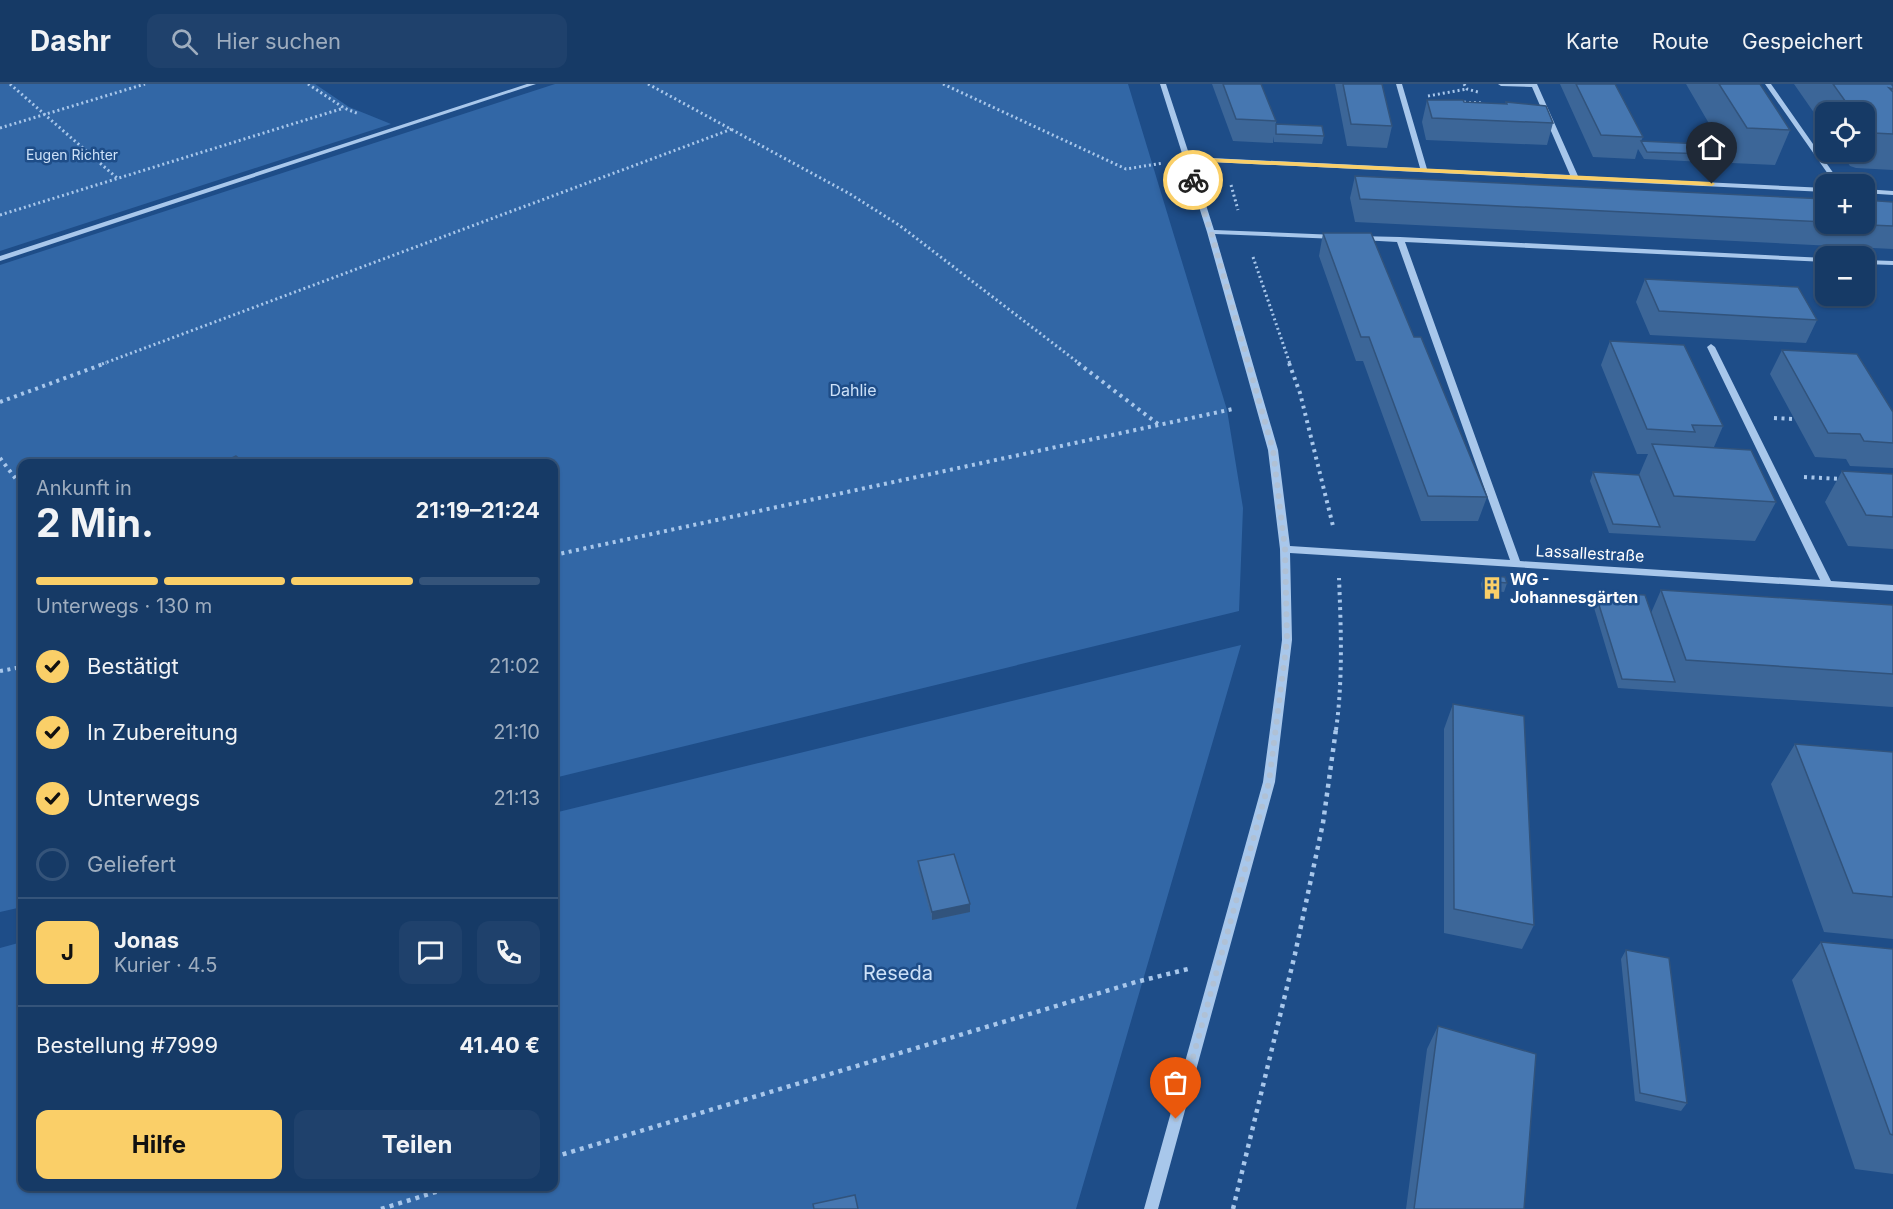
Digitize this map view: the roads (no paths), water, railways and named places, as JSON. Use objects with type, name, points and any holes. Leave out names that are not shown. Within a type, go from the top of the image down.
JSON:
[{"type":"street","points":[[0,259],[533,84]]},
{"type":"street","points":[[1151,1209],[1269,782],[1287,640],[1285,549],[1273,450],[1263,408],[1211,232],[1163,84]]},
{"type":"street","points":[[1399,84],[1424,170]]},
{"type":"street","points":[[1501,84],[1534,85],[1575,178]]},
{"type":"street","points":[[1768,84],[1831,174]]},
{"type":"street","points":[[1186,159],[1815,189]]},
{"type":"street","points":[[1875,192],[1893,193]]},
{"type":"street","points":[[1211,232],[1815,259]]},
{"type":"street","points":[[1400,239],[1516,564]]},
{"type":"street","points":[[1875,262],[1893,263]]},
{"type":"street","points":[[1712,347],[1827,583]]},
{"type":"street","name":"Lassallestraße","points":[[1285,549],[1893,588]]},
{"type":"place","name":"WG - Johannesgärten","points":[[1492,588]]},
{"type":"park label","name":"Eugen Richter","points":[[72,154]]},
{"type":"park label","name":"Dahlie","points":[[853,390]]},
{"type":"park label","name":"Reseda","points":[[898,973]]}]
